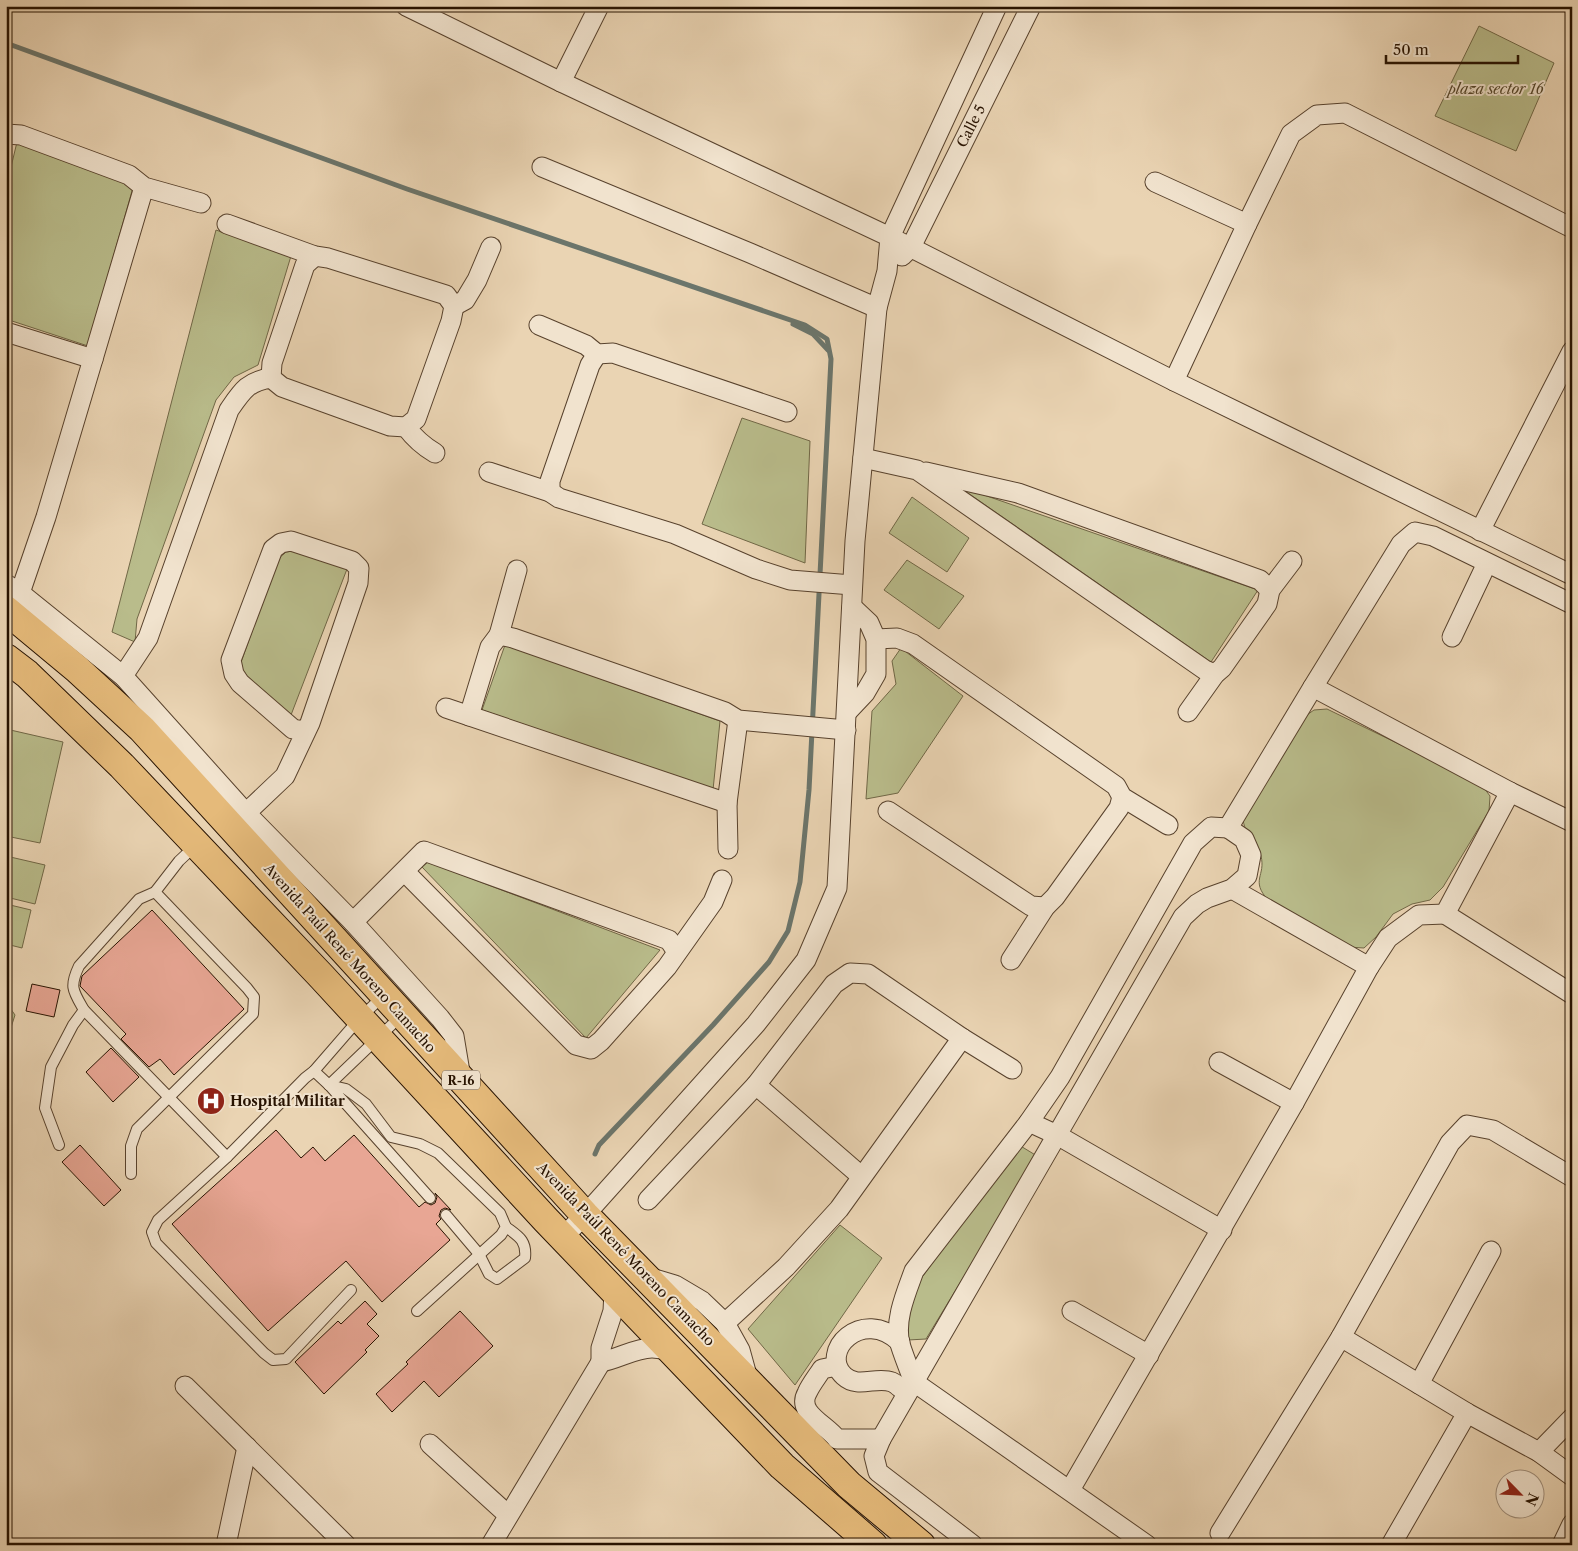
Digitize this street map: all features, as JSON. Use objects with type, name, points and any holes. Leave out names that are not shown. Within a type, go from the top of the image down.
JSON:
[{"type":"main road","name":"Avenida Paúl René Moreno Camacho","points":[[11,596],[77,669],[142,729],[585,1215],[748,1381],[827,1446],[849,1485],[921,1545]]},
{"type":"main road","name":"R-16","points":[[6,658],[26,674],[115,760],[197,845],[614,1292],[782,1466],[873,1545]]},
{"type":"street","points":[[406,6],[561,82],[911,247],[1174,381],[1572,575]]},
{"type":"street","points":[[561,82],[599,6]]},
{"type":"street","name":"Calle 5","points":[[563,1237],[585,1215],[756,1024],[806,960],[837,888],[848,711],[852,607],[844,585],[863,458],[877,308],[887,271],[890,237],[997,6]]},
{"type":"street","name":"Calle 5","points":[[887,271],[911,247],[1031,6]]},
{"type":"street","points":[[1174,381],[1291,134],[1316,115],[1345,113],[1572,228]]},
{"type":"street","points":[[7,136],[21,135],[129,175],[144,187],[201,203]]},
{"type":"street","points":[[542,167],[877,308]]},
{"type":"street","points":[[1155,182],[1247,224]]},
{"type":"street","points":[[144,187],[46,518],[11,596],[122,676],[246,813],[353,922],[454,1036],[461,1079]]},
{"type":"street","points":[[122,676],[148,638],[229,410],[245,388],[258,380],[271,378],[282,387],[390,426],[406,427],[416,419],[451,321],[454,306],[446,296],[328,258],[315,256],[227,224]]},
{"type":"street","points":[[454,306],[465,300],[477,280],[491,247]]},
{"type":"street","points":[[271,378],[272,363],[305,265],[315,256]]},
{"type":"street","points":[[539,325],[586,345],[597,354],[613,353],[787,412]]},
{"type":"street","points":[[6,332],[93,359]]},
{"type":"street","points":[[1480,531],[1568,371],[1572,351]]},
{"type":"street","points":[[550,492],[550,481],[590,365],[597,354]]},
{"type":"street","points":[[406,427],[422,446],[436,453]]},
{"type":"street","points":[[863,458],[1018,492],[1260,580],[1270,590]]},
{"type":"street","points":[[918,470],[1205,670],[1215,674]]},
{"type":"street","points":[[489,472],[550,492],[559,498],[675,534],[756,569],[790,580],[844,585]]},
{"type":"street","points":[[1228,828],[1312,686],[1401,544],[1415,532],[1434,536],[1572,604]]},
{"type":"street","points":[[246,813],[285,776],[304,731],[310,723],[358,582],[359,568],[352,561],[291,541],[281,543],[273,549],[231,660],[234,674],[240,683],[293,729],[304,731]]},
{"type":"street","points":[[1188,712],[1267,604],[1270,590],[1292,561]]},
{"type":"street","points":[[1452,637],[1487,563]]},
{"type":"street","points":[[469,716],[490,647],[499,635],[517,570]]},
{"type":"street","points":[[848,711],[865,693],[876,674],[876,639],[869,623],[852,607]]},
{"type":"street","points":[[499,635],[513,638],[726,712],[738,720],[846,730]]},
{"type":"street","points":[[876,639],[897,638],[913,644],[1116,786],[1122,796],[1168,825]]},
{"type":"street","points":[[1312,686],[1510,792],[1572,822]]},
{"type":"street","points":[[446,708],[727,803]]},
{"type":"street","points":[[728,849],[727,803],[738,720]]},
{"type":"street","points":[[1445,914],[1510,792]]},
{"type":"street","points":[[1011,960],[1044,907],[1055,898],[1119,808],[1122,796]]},
{"type":"street","points":[[888,811],[1031,906],[1044,907]]},
{"type":"street","points":[[910,1388],[900,1342],[899,1325],[904,1300],[914,1271],[1029,1122],[1060,1077],[1193,843],[1211,827],[1228,828],[1244,839],[1251,855],[1247,876],[1232,889],[1207,898],[1197,904],[1183,917],[1058,1135],[910,1388],[880,1439],[874,1456],[878,1472],[974,1545]]},
{"type":"street","points":[[353,922],[424,851],[669,940],[678,952]]},
{"type":"street","points":[[405,872],[576,1045],[591,1049],[601,1041],[667,968],[712,902],[722,880]]},
{"type":"street","points":[[1232,889],[1369,967]]},
{"type":"street","points":[[1070,1490],[1222,1230],[1369,967],[1388,938],[1419,915],[1445,914],[1572,994]]},
{"type":"street","points":[[648,1200],[756,1085],[834,984],[850,973],[868,974],[962,1038],[1012,1069]]},
{"type":"street","points":[[725,1323],[786,1267],[839,1209],[962,1038]]},
{"type":"street","points":[[1220,1062],[1294,1103]]},
{"type":"street","points":[[756,1085],[862,1176]]},
{"type":"street","points":[[1029,1122],[1058,1135],[1222,1230]]},
{"type":"street","points":[[1220,1533],[1341,1337],[1450,1143],[1467,1125],[1493,1130],[1572,1177]]},
{"type":"street","points":[[1419,1384],[1491,1251]]},
{"type":"street","points":[[645,1276],[675,1285],[702,1301],[725,1323],[740,1350],[748,1381]]},
{"type":"street","points":[[491,1545],[601,1362],[600,1348],[613,1311],[614,1292]]},
{"type":"street","points":[[1072,1311],[1149,1356]]},
{"type":"street","points":[[900,1342],[890,1334],[877,1329],[862,1329],[848,1335],[838,1350],[836,1366],[844,1377],[858,1383],[879,1380],[910,1388],[1070,1490],[1147,1545]]},
{"type":"street","points":[[1341,1337],[1467,1413],[1539,1452],[1572,1476]]},
{"type":"street","points":[[601,1362],[615,1360],[626,1354],[651,1348],[672,1351]]},
{"type":"street","points":[[836,1366],[822,1369],[806,1394],[804,1403],[809,1414],[832,1432],[827,1446],[880,1439]]},
{"type":"street","points":[[185,1386],[346,1545]]},
{"type":"street","points":[[1391,1545],[1467,1413]]},
{"type":"street","points":[[1539,1452],[1572,1418]]},
{"type":"street","points":[[430,1444],[508,1515]]},
{"type":"street","points":[[226,1545],[247,1447]]},
{"type":"street","points":[[1562,1545],[1572,1524]]},
{"type":"lane","points":[[197,845],[179,860],[155,892],[139,899],[79,966],[73,978],[73,991],[84,1010],[227,1157]]},
{"type":"lane","points":[[131,1174],[131,1146],[137,1129],[253,1014],[254,997],[247,988],[155,892]]},
{"type":"lane","points":[[351,1290],[286,1359],[273,1360],[156,1243],[152,1232],[158,1220],[227,1157],[304,1078],[314,1071],[360,1018],[384,995]]},
{"type":"lane","points":[[58,1145],[44,1108],[51,1067],[73,1026],[84,1010]]},
{"type":"lane","points":[[330,1085],[402,1015]]},
{"type":"lane","points":[[314,1071],[330,1085],[430,1198]]},
{"type":"lane","points":[[330,1085],[346,1089],[366,1104],[391,1137],[420,1144],[438,1153],[500,1213],[506,1227],[520,1237],[526,1248],[525,1258],[497,1279],[489,1274],[479,1254],[446,1215]]},
{"type":"lane","points":[[417,1311],[501,1235],[506,1227]]},
{"type":"green space","name":"plaza sector 16","points":[[1479,26],[1554,63],[1516,151],[1435,116]]},
{"type":"green space","points":[[17,142],[134,184],[88,346],[6,319],[6,188]]},
{"type":"green space","points":[[216,230],[291,256],[258,365],[234,377],[216,400],[137,619],[135,642],[112,632]]},
{"type":"green space","points":[[742,418],[810,441],[805,563],[702,524]]},
{"type":"green space","points":[[958,486],[1258,590],[1211,662]]},
{"type":"green space","points":[[912,497],[969,538],[947,572],[889,533]]},
{"type":"green space","points":[[293,551],[347,569],[291,715],[247,676],[240,665],[278,559],[286,552]]},
{"type":"green space","points":[[907,560],[964,596],[939,629],[884,590]]},
{"type":"green space","points":[[505,645],[720,721],[713,790],[482,710]]},
{"type":"green space","points":[[901,648],[963,696],[898,793],[866,799],[872,711],[896,684],[892,661]]},
{"type":"green space","points":[[1327,709],[1481,784],[1490,796],[1489,811],[1443,887],[1430,900],[1412,904],[1393,914],[1376,937],[1364,948],[1348,947],[1268,900],[1259,883],[1262,868],[1260,852],[1246,831],[1243,821],[1301,719],[1314,710]]},
{"type":"green space","points":[[6,729],[63,742],[40,843],[6,836]]},
{"type":"green space","points":[[6,856],[45,865],[35,904],[6,897]]},
{"type":"green space","points":[[428,862],[660,950],[586,1038],[422,867]]},
{"type":"green space","points":[[6,904],[31,910],[22,948],[6,944]]},
{"type":"green space","points":[[6,1002],[15,1015],[6,1043]]},
{"type":"green space","points":[[1019,1145],[1037,1156],[926,1339],[908,1340],[909,1306],[917,1284]]},
{"type":"green space","points":[[840,1225],[882,1258],[795,1385],[748,1329]]},
{"type":"building","points":[[152,910],[244,1009],[174,1075],[160,1059],[149,1067],[121,1039],[126,1034],[80,986],[82,976]]},
{"type":"building","points":[[32,984],[60,990],[54,1017],[26,1011]]},
{"type":"building","points":[[111,1048],[139,1077],[113,1102],[86,1072]]},
{"type":"building","name":"Hospital Militar","points":[[276,1130],[301,1158],[313,1147],[325,1161],[354,1135],[419,1207],[425,1202],[431,1205],[435,1203],[437,1197],[435,1193],[451,1210],[445,1208],[441,1210],[439,1216],[441,1219],[436,1224],[450,1240],[382,1302],[346,1261],[268,1331],[172,1224]]},
{"type":"building","points":[[80,1145],[121,1190],[104,1206],[62,1162]]},
{"type":"building","points":[[365,1301],[377,1314],[367,1324],[379,1336],[365,1350],[367,1352],[324,1394],[295,1362],[338,1321],[341,1324]]},
{"type":"building","points":[[460,1311],[493,1346],[439,1397],[424,1381],[392,1412],[376,1394],[408,1364],[406,1362]]},
{"type":"waterway","points":[[6,43],[407,189],[805,325],[827,339],[831,359],[809,790],[800,882],[788,931],[769,962],[713,1025],[599,1145],[595,1154]]},
{"type":"waterway","points":[[793,324],[813,334],[828,350]]},
{"type":"place","name":"Hospital Militar","points":[[211,1101]]}]
